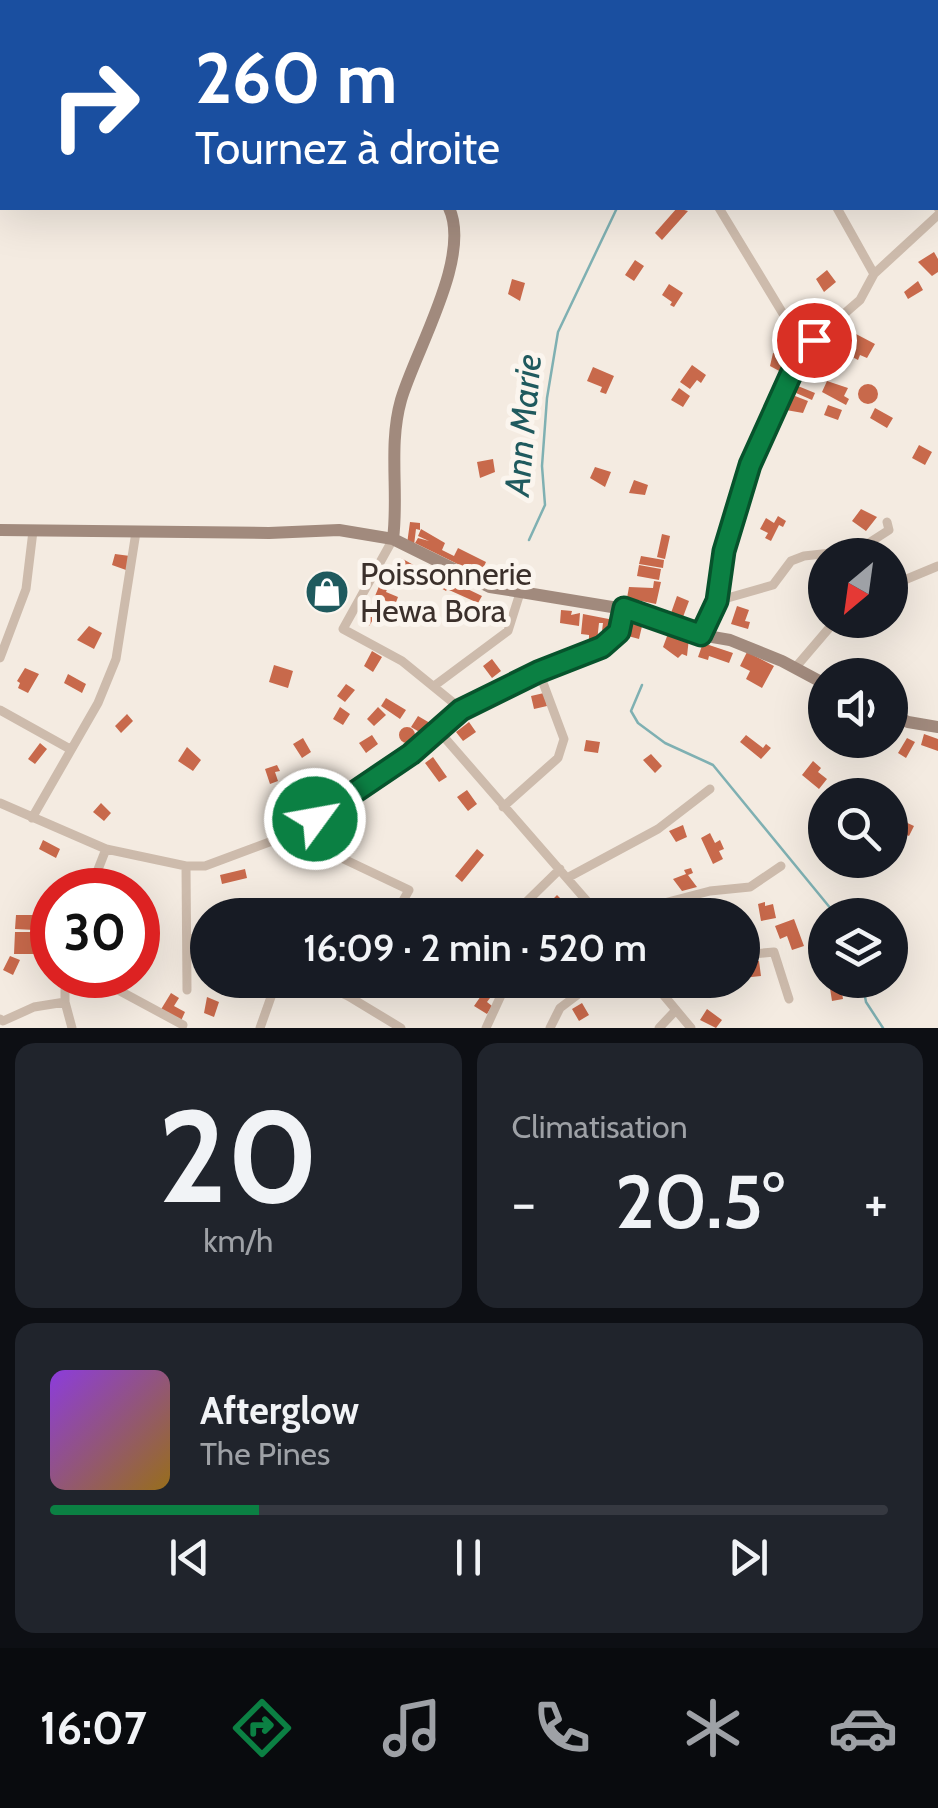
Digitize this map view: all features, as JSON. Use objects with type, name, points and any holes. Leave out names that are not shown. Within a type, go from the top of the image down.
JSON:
[{"type":"street","points":[[452,210],[455,233],[444,290],[401,400],[393,456],[396,508],[392,539],[343,629],[378,646],[461,710]]},
{"type":"street","points":[[720,210],[805,350]]},
{"type":"street","points":[[839,210],[874,274]]},
{"type":"street","points":[[701,635],[717,601],[724,551],[750,465],[792,372],[805,350],[860,300],[874,274],[938,210]]},
{"type":"street","points":[[717,601],[772,585],[791,560],[858,550],[889,530],[887,522]]},
{"type":"street","points":[[0,530],[339,530],[392,539],[490,587],[624,608],[701,635],[730,640],[808,675]]},
{"type":"street","points":[[0,658],[26,589],[33,530]]},
{"type":"street","points":[[32,818],[98,703],[116,659],[136,532]]},
{"type":"street","points":[[908,578],[938,566]]},
{"type":"street","points":[[434,686],[508,631],[520,592]]},
{"type":"street","points":[[0,803],[106,850],[204,866],[291,834],[374,781],[461,710],[538,672],[602,647],[619,632],[624,608]]},
{"type":"street","points":[[794,668],[820,638]]},
{"type":"street","points":[[503,807],[558,758],[564,739],[538,672]]},
{"type":"street","points":[[0,710],[70,749]]},
{"type":"street","points":[[908,722],[938,727]]},
{"type":"street","points":[[438,729],[584,898]]},
{"type":"street","points":[[533,898],[563,873],[658,829],[710,789]]},
{"type":"street","points":[[291,834],[409,890],[405,898]]},
{"type":"street","points":[[99,868],[106,850]]},
{"type":"street","points":[[186,866],[187,990]]},
{"type":"street","points":[[683,898],[750,887],[782,866]]},
{"type":"street","points":[[760,953],[774,952],[789,999]]},
{"type":"street","points":[[66,998],[72,1028]]},
{"type":"street","points":[[132,998],[183,1026]]},
{"type":"street","points":[[260,1028],[271,998]]},
{"type":"street","points":[[351,998],[401,1028]]},
{"type":"street","points":[[486,1028],[500,998]]},
{"type":"street","points":[[550,1028],[560,1008],[573,998]]},
{"type":"street","points":[[666,998],[691,1028]]},
{"type":"street","points":[[0,1019],[34,1007],[66,1002]]},
{"type":"street","points":[[658,1028],[676,1010]]},
{"type":"building","points":[[675,210],[688,211],[662,240],[655,233]]},
{"type":"building","points":[[934,252],[938,272],[932,276],[918,262]]},
{"type":"building","points":[[635,260],[644,266],[634,281],[625,275]]},
{"type":"building","points":[[827,270],[836,282],[824,292],[816,279]]},
{"type":"building","points":[[512,279],[525,283],[520,301],[508,294]]},
{"type":"building","points":[[918,281],[923,290],[908,299],[904,292]]},
{"type":"building","points":[[669,284],[683,293],[674,307],[662,295]]},
{"type":"building","points":[[856,334],[875,344],[867,358],[860,355],[858,360],[843,352]]},
{"type":"building","points":[[773,353],[787,357],[783,373],[770,366]]},
{"type":"building","points":[[692,365],[706,375],[690,389],[680,382]]},
{"type":"building","points":[[593,367],[614,376],[606,394],[600,392],[602,387],[587,381]]},
{"type":"building","points":[[827,381],[848,388],[844,396],[849,399],[846,405],[822,392]]},
{"type":"building","points":[[793,384],[815,393],[812,400],[796,393],[795,396],[808,401],[803,413],[786,410]]},
{"type":"building","points":[[868,384],[878,394],[868,404],[858,394]]},
{"type":"building","points":[[679,388],[690,396],[683,407],[671,400]]},
{"type":"building","points":[[828,405],[842,410],[838,420],[824,415]]},
{"type":"building","points":[[875,408],[893,418],[887,428],[870,418]]},
{"type":"building","points":[[919,445],[932,452],[925,465],[912,458]]},
{"type":"building","points":[[493,459],[495,472],[480,478],[477,462]]},
{"type":"building","points":[[595,467],[611,472],[605,487],[590,478]]},
{"type":"building","points":[[634,480],[648,485],[645,495],[629,493]]},
{"type":"building","points":[[861,509],[877,517],[866,531],[852,521]]},
{"type":"building","points":[[778,516],[786,521],[783,527],[779,525],[771,541],[765,538],[768,533],[760,529],[766,518],[774,523]]},
{"type":"building","points":[[410,522],[420,523],[414,545],[407,544]]},
{"type":"building","points":[[421,529],[445,543],[442,550],[454,556],[458,548],[486,562],[480,575],[415,543],[418,538],[429,541],[418,536]]},
{"type":"building","points":[[662,534],[670,536],[665,559],[657,557]]},
{"type":"building","points":[[115,554],[130,556],[126,570],[112,565]]},
{"type":"building","points":[[641,556],[664,560],[663,568],[639,564]]},
{"type":"building","points":[[401,558],[419,568],[416,573],[412,571],[409,576],[396,569]]},
{"type":"building","points":[[639,565],[661,569],[659,580],[637,576]]},
{"type":"building","points":[[522,573],[535,575],[533,587],[520,584]]},
{"type":"building","points":[[431,574],[450,585],[446,591],[427,580]]},
{"type":"building","points":[[654,581],[661,582],[656,604],[627,598],[629,587],[653,588]]},
{"type":"building","points":[[453,582],[482,596],[478,603],[449,590]]},
{"type":"building","points":[[380,584],[398,597],[395,605],[375,596]]},
{"type":"building","points":[[677,596],[689,601],[683,617],[671,613]]},
{"type":"building","points":[[460,605],[471,616],[464,623],[452,613]]},
{"type":"building","points":[[370,606],[378,612],[369,626],[361,621]]},
{"type":"building","points":[[737,606],[749,610],[745,621],[750,622],[748,629],[731,624]]},
{"type":"building","points":[[561,610],[572,611],[571,615],[580,613],[579,626],[560,623]]},
{"type":"building","points":[[583,614],[619,621],[617,633],[602,631],[603,623],[599,623],[597,641],[589,641],[589,635],[581,634]]},
{"type":"building","points":[[638,621],[643,622],[639,639],[628,636],[631,623],[637,625]]},
{"type":"building","points":[[89,626],[102,633],[94,649],[77,640]]},
{"type":"building","points":[[669,631],[689,638],[687,656],[682,654],[678,658],[663,647]]},
{"type":"building","points":[[703,643],[733,653],[729,663],[709,656],[708,660],[698,657]]},
{"type":"building","points":[[372,651],[382,657],[373,672],[364,666]]},
{"type":"building","points":[[747,652],[774,666],[762,688],[746,679],[750,671],[740,666]]},
{"type":"building","points":[[492,659],[501,671],[492,678],[483,666]]},
{"type":"building","points":[[274,665],[293,671],[288,688],[269,682]]},
{"type":"building","points":[[25,668],[39,674],[28,693],[18,688],[17,681]]},
{"type":"building","points":[[68,674],[86,684],[82,693],[64,683]]},
{"type":"building","points":[[346,684],[355,690],[345,702],[337,696]]},
{"type":"building","points":[[544,693],[547,706],[534,709],[531,696]]},
{"type":"building","points":[[386,698],[406,710],[400,719],[381,706]]},
{"type":"building","points":[[340,707],[350,714],[343,725],[333,719]]},
{"type":"building","points":[[378,707],[386,715],[374,726],[367,719]]},
{"type":"building","points":[[127,714],[133,721],[121,733],[115,726]]},
{"type":"building","points":[[418,716],[430,723],[423,734],[411,727]]},
{"type":"building","points":[[469,722],[476,732],[463,741],[456,732]]},
{"type":"building","points":[[407,727],[415,735],[407,743],[399,735]]},
{"type":"building","points":[[924,734],[938,739],[938,751],[921,745]]},
{"type":"building","points":[[372,735],[378,744],[366,753],[359,743]]},
{"type":"building","points":[[746,735],[763,748],[766,744],[771,748],[761,759],[740,742]]},
{"type":"building","points":[[303,738],[311,752],[302,758],[293,744]]},
{"type":"building","points":[[586,740],[600,742],[598,753],[584,751]]},
{"type":"building","points":[[40,743],[47,749],[35,764],[28,759]]},
{"type":"building","points":[[187,747],[201,760],[193,771],[178,761]]},
{"type":"building","points":[[651,754],[662,766],[655,773],[643,760]]},
{"type":"building","points":[[433,757],[447,777],[439,782],[425,763]]},
{"type":"building","points":[[813,761],[826,778],[808,780],[802,775]]},
{"type":"building","points":[[277,765],[278,781],[270,784],[265,769]]},
{"type":"building","points":[[467,790],[477,804],[468,811],[457,797]]},
{"type":"building","points":[[101,803],[111,813],[104,821],[93,812]]},
{"type":"building","points":[[683,825],[687,837],[676,842],[669,831]]},
{"type":"building","points":[[710,833],[724,849],[719,851],[723,859],[713,864],[701,838]]},
{"type":"building","points":[[43,840],[60,849],[56,858],[39,849]]},
{"type":"building","points":[[477,849],[484,855],[462,882],[455,876]]},
{"type":"building","points":[[691,868],[693,873],[688,875],[697,887],[682,891],[673,879]]},
{"type":"building","points":[[245,869],[247,878],[222,884],[220,875]]},
{"type":"building","points":[[760,903],[773,904],[776,918],[761,921]]},
{"type":"building","points":[[16,915],[30,915],[30,930],[15,929]]},
{"type":"building","points":[[794,919],[804,946],[792,950],[787,936],[780,939],[775,926]]},
{"type":"building","points":[[15,932],[30,932],[30,954],[14,954]]},
{"type":"building","points":[[10,956],[20,960],[13,975],[3,970]]},
{"type":"building","points":[[171,993],[179,998],[174,1006],[185,1012],[180,1023],[160,1011]]},
{"type":"building","points":[[207,998],[219,1002],[214,1017],[204,1013]]},
{"type":"building","points":[[480,998],[490,998],[487,1002],[492,1006],[487,1014],[474,1006]]},
{"type":"building","points":[[582,1003],[589,1015],[579,1021],[572,1009]]},
{"type":"building","points":[[707,1009],[722,1020],[716,1028],[700,1020]]},
{"type":"waterway","name":"Ann Marie","points":[[529,540],[545,505],[542,466],[547,398],[558,332],[616,210]]},
{"type":"waterway","points":[[642,685],[631,711],[638,723],[665,743],[713,765],[822,898]]},
{"type":"waterway","points":[[865,998],[883,1028]]},
{"type":"place","name":"Poissonnerie Hewa Bora","points":[[327,592]]},
{"type":"route","points":[[315,819],[411,754],[461,710],[538,672],[602,647],[619,632],[624,608],[701,635],[717,601],[724,551],[750,465],[792,372],[814,340]]}]
